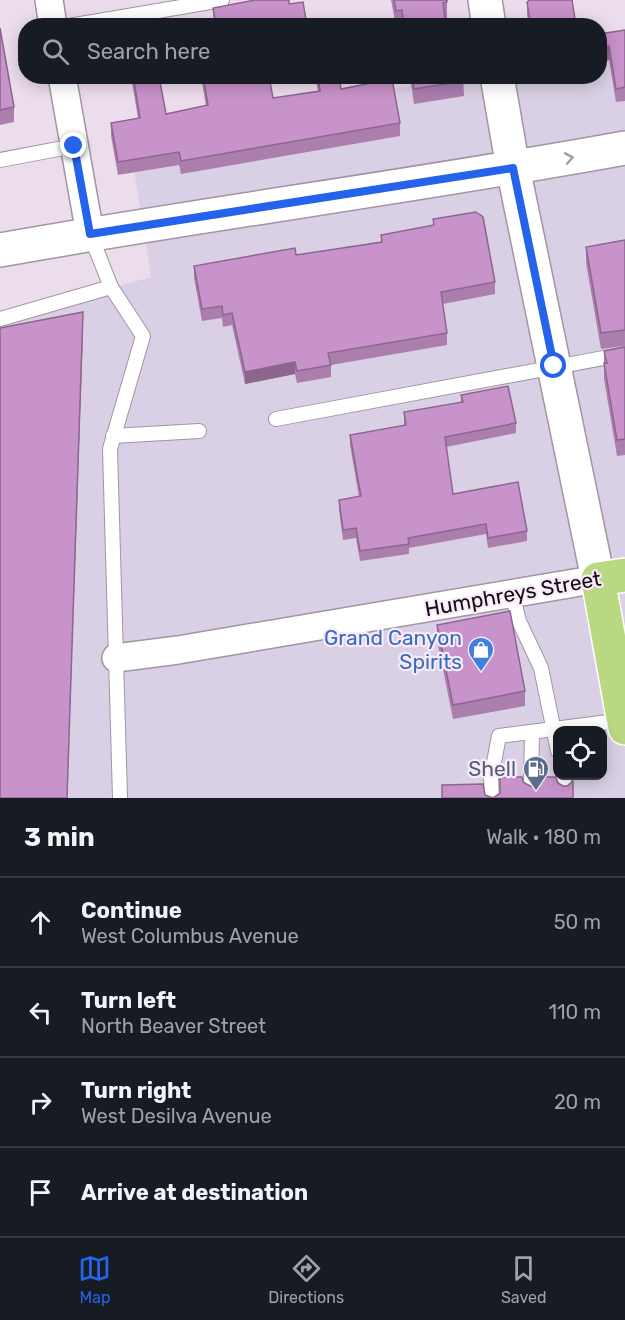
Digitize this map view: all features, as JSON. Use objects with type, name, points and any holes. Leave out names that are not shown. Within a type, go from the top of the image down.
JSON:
[{"type":"main road","points":[[612,577],[624,724]]},
{"type":"street","points":[[49,0],[52,18]]},
{"type":"street","points":[[485,0],[488,18]]},
{"type":"street","points":[[63,84],[90,234]]},
{"type":"street","points":[[498,84],[513,168],[554,366],[612,577]]},
{"type":"street","points":[[0,250],[625,148]]},
{"type":"street","name":"Humphreys Street","points":[[116,658],[178,651],[612,577]]},
{"type":"lane","points":[[116,18],[222,0]]},
{"type":"lane","points":[[0,160],[74,146]]},
{"type":"lane","points":[[90,234],[111,287],[143,336],[110,449],[120,798]]},
{"type":"lane","points":[[0,319],[111,287]]},
{"type":"lane","points":[[276,419],[625,354]]},
{"type":"lane","points":[[113,436],[199,431]]},
{"type":"lane","points":[[492,798],[491,778],[499,736],[553,729],[541,668],[519,621],[512,594]]},
{"type":"lane","points":[[596,726],[624,724]]},
{"type":"lane","points":[[531,786],[532,732]]},
{"type":"shaded area","points":[[625,45],[625,798],[0,798],[0,319],[151,277],[129,138],[418,84],[607,84],[607,49]]},
{"type":"building","points":[[255,0],[289,0],[289,4],[303,2],[306,18],[215,18],[213,8]]},
{"type":"building","points":[[394,0],[447,0],[443,3],[445,18],[403,18],[402,10],[396,11]]},
{"type":"building","points":[[530,0],[572,0],[575,18],[530,18],[527,2]]},
{"type":"building","points":[[0,28],[14,107],[0,110]]},
{"type":"building","points":[[625,30],[625,87],[616,89],[609,46],[607,47],[607,33]]},
{"type":"building","points":[[134,84],[160,84],[166,114],[208,105],[204,84],[270,84],[273,98],[320,91],[319,84],[340,84],[341,89],[366,84],[393,84],[400,123],[181,161],[179,152],[118,162],[111,123],[140,118]]},
{"type":"building","points":[[413,84],[445,84],[414,89]]},
{"type":"building","points":[[476,212],[483,217],[495,282],[441,292],[447,333],[328,353],[331,365],[297,371],[295,362],[245,372],[232,313],[223,315],[222,306],[202,309],[194,266],[295,248],[296,255],[382,242],[381,235],[434,225],[433,219]]},
{"type":"building","points":[[625,240],[625,330],[601,333],[586,247]]},
{"type":"building","points":[[83,312],[67,798],[0,798],[0,328]]},
{"type":"building","points":[[625,347],[625,439],[617,440],[604,351]]},
{"type":"building","points":[[508,386],[516,423],[445,437],[453,494],[518,482],[527,531],[488,538],[486,524],[408,538],[409,544],[360,551],[356,528],[343,530],[339,500],[361,496],[350,435],[406,425],[404,412],[463,402],[461,395]]},
{"type":"building","name":"Grand Canyon Spirits","points":[[510,611],[525,691],[453,705],[437,625]]},
{"type":"building","name":"Shell","points":[[500,777],[522,777],[523,782],[530,786],[536,785],[540,777],[553,777],[553,780],[557,780],[563,786],[573,781],[573,798],[493,798],[500,793]]},
{"type":"building","points":[[483,784],[485,795],[493,798],[442,798],[442,785]]},
{"type":"place","name":"Grand Canyon Spirits","points":[[481,673]]},
{"type":"place","name":"Shell","points":[[536,792]]},
{"type":"route","points":[[74,146],[90,234],[513,168],[554,366]]}]
